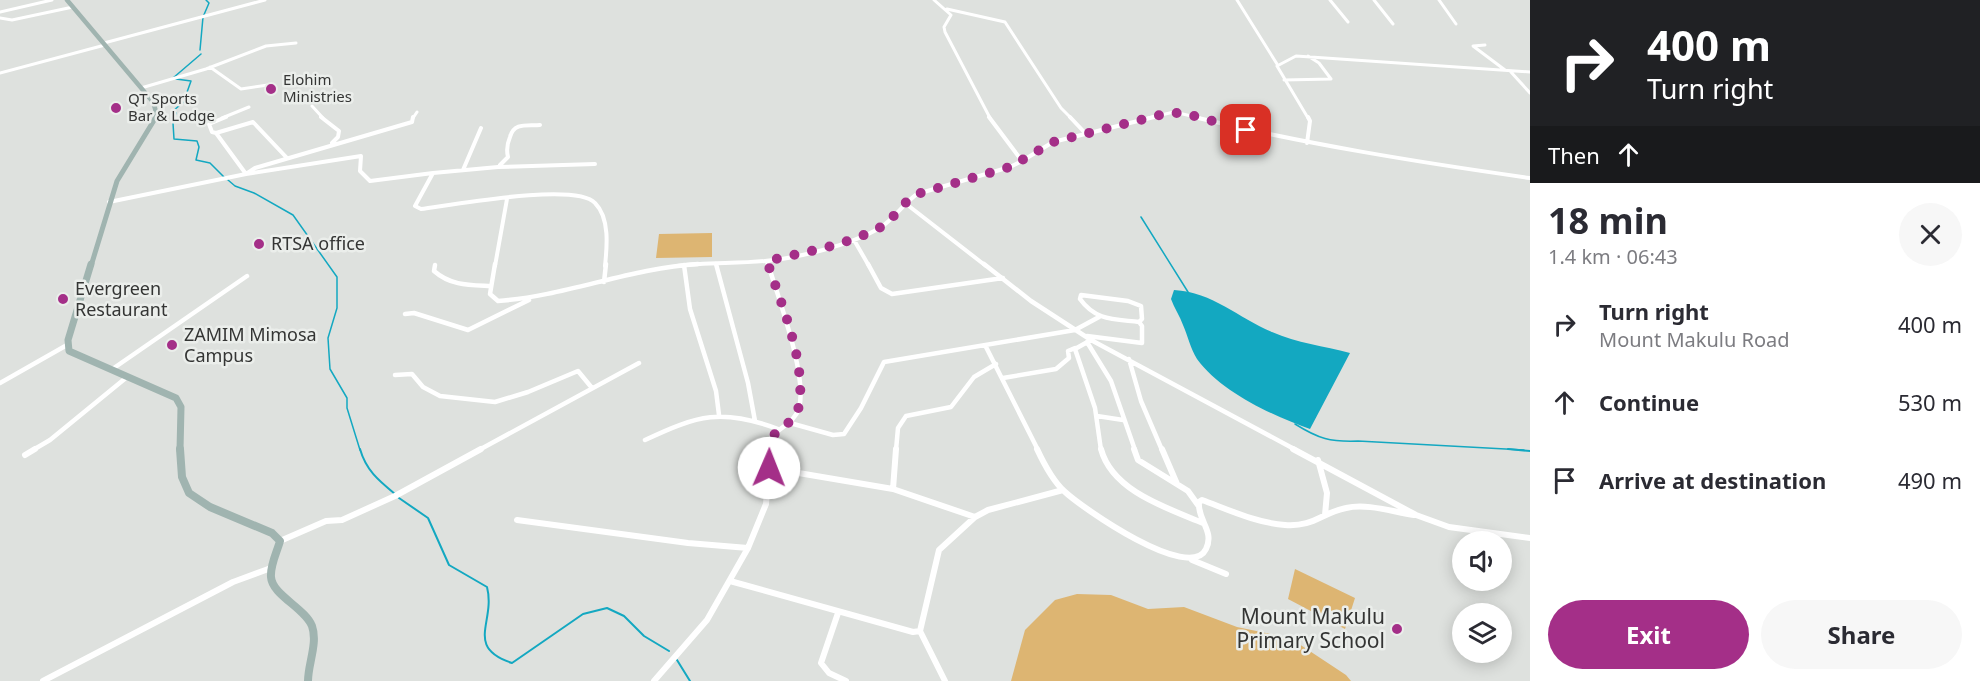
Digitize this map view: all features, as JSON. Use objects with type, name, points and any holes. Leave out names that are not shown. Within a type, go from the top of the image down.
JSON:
[{"type":"street","points":[[0,12],[52,0]]},
{"type":"street","points":[[68,0],[156,107],[157,115],[120,174],[109,202],[67,345],[69,351],[176,398],[181,407],[183,480],[189,493],[205,504],[272,533],[280,541]]},
{"type":"street","points":[[0,73],[265,0]]},
{"type":"street","points":[[934,0],[951,15],[944,29],[987,114],[1022,161]]},
{"type":"street","points":[[1237,0],[1310,122],[1307,143]]},
{"type":"street","points":[[1330,0],[1348,22]]},
{"type":"street","points":[[1374,0],[1393,24]]},
{"type":"street","points":[[1439,0],[1447,7],[1450,17],[1456,24]]},
{"type":"street","points":[[0,18],[10,21],[73,7]]},
{"type":"street","points":[[945,8],[1005,22],[1060,108],[1086,134]]},
{"type":"street","points":[[141,88],[210,67],[266,46],[296,43]]},
{"type":"street","points":[[1485,45],[1473,46],[1505,70]]},
{"type":"street","points":[[1277,64],[1293,57],[1306,56],[1530,72]]},
{"type":"street","points":[[1284,80],[1331,79],[1319,63],[1306,56]]},
{"type":"street","points":[[210,67],[241,89],[268,85]]},
{"type":"street","points":[[1510,70],[1530,93]]},
{"type":"street","points":[[1524,84],[1530,84]]},
{"type":"street","points":[[312,106],[321,117],[339,131],[338,137],[327,146]]},
{"type":"street","points":[[246,174],[209,124],[249,107]]},
{"type":"street","points":[[246,174],[255,168],[409,123],[414,120],[414,114],[417,112]]},
{"type":"street","points":[[507,200],[491,286],[492,298],[498,301],[537,296],[604,282],[650,269],[767,261],[854,240],[889,221],[917,194],[1010,167],[1053,142],[1174,112],[1307,143],[1530,178]]},
{"type":"street","points":[[216,133],[253,122],[287,158]]},
{"type":"street","points":[[498,166],[508,157],[506,149],[512,129],[540,125]]},
{"type":"street","points":[[463,170],[481,128]]},
{"type":"street","points":[[109,202],[246,174],[361,156],[360,171],[373,181],[498,166],[595,164]]},
{"type":"street","points":[[433,173],[417,201],[417,208],[564,194],[584,196],[594,201],[601,214],[606,240],[604,282]]},
{"type":"street","points":[[906,203],[1031,301],[1084,335],[1111,381],[1123,420],[1140,462],[1177,484],[1200,502],[1270,523],[1310,524],[1338,509],[1358,506],[1416,515]]},
{"type":"street","points":[[854,240],[881,288],[892,294],[1003,278]]},
{"type":"street","points":[[654,681],[707,620],[748,548],[766,504],[769,468],[767,446],[778,429],[790,423],[800,401],[797,365],[790,330],[767,261]]},
{"type":"street","points":[[716,264],[748,383],[754,422]]},
{"type":"street","points":[[435,265],[434,271],[446,281],[456,284],[491,286]]},
{"type":"street","points":[[684,265],[690,309],[716,392],[719,415]]},
{"type":"street","points":[[111,370],[247,276]]},
{"type":"street","points":[[1091,294],[1138,303],[1141,306],[1142,320],[1139,322],[1099,317],[1084,305],[1080,299],[1081,295],[1091,294]]},
{"type":"street","points":[[405,314],[414,313],[468,330],[537,296]]},
{"type":"street","points":[[790,423],[833,435],[844,434],[884,362],[1075,330],[1099,317]]},
{"type":"street","points":[[1084,335],[1142,343],[1142,326],[1139,322]]},
{"type":"street","points":[[1003,378],[1060,367],[1069,358],[1068,351],[1089,341]]},
{"type":"street","points":[[1089,341],[1130,359],[1416,515],[1449,527],[1530,538]]},
{"type":"street","points":[[0,383],[67,345]]},
{"type":"street","points":[[985,345],[1039,455],[1064,490],[1087,509],[1138,541],[1180,559],[1192,560],[1226,574]]},
{"type":"street","points":[[1076,348],[1097,416],[1102,455],[1113,472],[1124,482],[1155,501],[1200,520]]},
{"type":"street","points":[[1130,359],[1141,401],[1177,484]]},
{"type":"street","points":[[280,541],[326,521],[342,520],[395,496],[639,363]]},
{"type":"street","points":[[893,489],[898,428],[901,421],[906,416],[951,407],[974,377],[996,364]]},
{"type":"street","points":[[395,375],[412,374],[423,387],[440,396],[495,402],[528,392],[578,371],[592,388]]},
{"type":"street","points":[[26,455],[50,440],[127,377]]},
{"type":"street","points":[[645,441],[684,421],[719,415],[778,429]]},
{"type":"street","points":[[1097,416],[1123,420]]},
{"type":"street","points":[[1318,460],[1327,493],[1325,515]]},
{"type":"street","points":[[769,468],[893,489],[975,516]]},
{"type":"street","points":[[945,681],[920,631],[939,550],[975,516],[988,510],[1064,490]]},
{"type":"street","points":[[1192,560],[1203,555],[1210,536],[1200,520],[1200,502]]},
{"type":"street","points":[[517,520],[688,543],[748,548]]},
{"type":"street","points":[[280,541],[270,579],[273,587],[294,603],[307,616],[313,627],[308,681]]},
{"type":"street","points":[[43,681],[233,582],[273,567]]},
{"type":"street","points":[[730,581],[838,613],[913,632],[920,631]]},
{"type":"street","points":[[838,613],[821,663],[829,673],[846,681]]},
{"type":"shaded area","points":[[712,233],[712,257],[656,258],[659,234]]},
{"type":"shaded area","points":[[1295,569],[1355,598],[1345,629],[1288,599]]},
{"type":"shaded area","points":[[1077,594],[1111,595],[1148,609],[1184,607],[1237,627],[1290,638],[1346,675],[1351,681],[1011,681],[1025,630],[1055,600]]},
{"type":"water","points":[[1174,290],[1201,295],[1213,300],[1281,336],[1350,353],[1310,429],[1249,402],[1207,371],[1197,359],[1172,302]]},
{"type":"waterway","points":[[200,50],[203,17],[209,3],[206,0]]},
{"type":"waterway","points":[[173,78],[201,54]]},
{"type":"waterway","points":[[176,79],[191,81],[186,95]]},
{"type":"waterway","points":[[187,96],[190,97],[174,110],[176,113],[173,123],[174,139],[197,141],[199,147],[196,160],[210,163],[224,177]]},
{"type":"waterway","points":[[228,180],[235,186],[254,193],[293,215],[337,277],[337,308],[328,338],[330,369],[347,398],[347,408],[360,450]]},
{"type":"waterway","points":[[1141,217],[1188,292]]},
{"type":"waterway","points":[[1295,424],[1318,436],[1340,441],[1512,449]]},
{"type":"waterway","points":[[360,449],[373,474],[395,494]]},
{"type":"waterway","points":[[1512,449],[1524,450]]},
{"type":"waterway","points":[[1512,449],[1530,451]]},
{"type":"waterway","points":[[399,498],[428,518],[449,565],[487,587],[489,600],[485,641],[489,649],[498,657],[512,663],[583,614],[607,608],[624,616],[644,636],[669,651]]},
{"type":"waterway","points":[[677,660],[690,681]]},
{"type":"place","name":"Elohim Ministries","points":[[271,89]]},
{"type":"place","name":"QT Sports Bar & Lodge","points":[[116,108]]},
{"type":"place","name":"RTSA office","points":[[259,244]]},
{"type":"place","name":"Evergreen Restaurant","points":[[63,299]]},
{"type":"place","name":"ZAMIM Mimosa Campus","points":[[172,345]]},
{"type":"place","name":"Mount Makulu Primary School","points":[[1397,629]]},
{"type":"route","points":[[769,468],[766,454],[768,442],[778,429],[790,423],[795,417],[799,409],[800,393],[790,330],[767,261],[854,240],[879,228],[896,216],[908,200],[917,194],[1010,167],[1053,142],[1174,112],[1246,130]]}]
